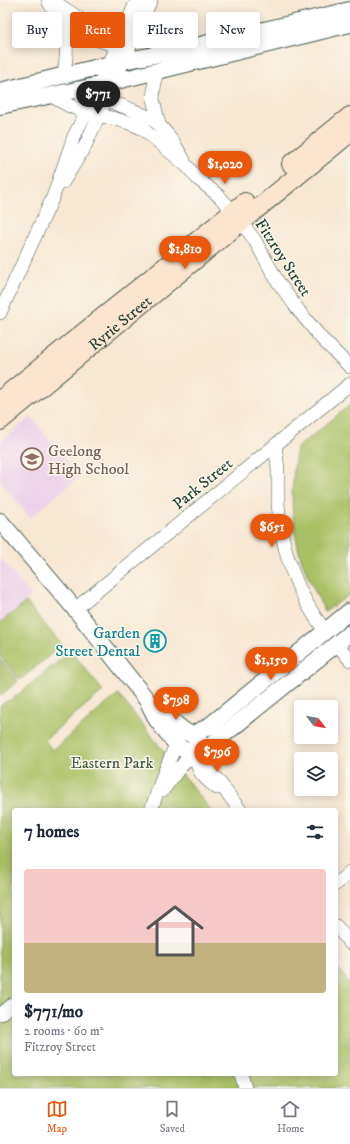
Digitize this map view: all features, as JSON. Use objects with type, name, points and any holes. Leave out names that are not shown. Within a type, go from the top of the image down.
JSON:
[{"type":"main road","name":"Ryrie Street","points":[[0,421],[237,217],[350,116]]},
{"type":"main road","name":"Ryrie Street","points":[[0,400],[237,217],[350,133]]},
{"type":"street","points":[[48,0],[55,12]]},
{"type":"street","points":[[52,0],[70,12]]},
{"type":"street","points":[[125,26],[137,0]]},
{"type":"street","points":[[146,12],[151,0]]},
{"type":"street","points":[[0,91],[63,76],[119,55],[170,52],[350,10]]},
{"type":"street","points":[[62,21],[74,30],[119,55]]},
{"type":"street","points":[[0,106],[50,95],[104,90],[156,71],[350,24]]},
{"type":"street","points":[[62,28],[67,49],[63,76]]},
{"type":"street","points":[[53,197],[78,159],[99,115],[104,90],[119,55],[133,38]]},
{"type":"street","points":[[119,55],[120,48]]},
{"type":"street","points":[[164,48],[170,52]]},
{"type":"street","name":"Fitzroy Street","points":[[156,71],[152,99],[159,124],[176,147],[188,167]]},
{"type":"street","points":[[0,313],[53,197],[67,154],[86,112],[104,90]]},
{"type":"street","name":"Fitzroy Street","points":[[104,90],[159,124]]},
{"type":"street","name":"Fitzroy Street","points":[[50,95],[67,105],[86,112],[129,123],[143,129],[188,167],[220,197],[237,217],[254,239],[275,277],[296,306],[321,338],[350,367]]},
{"type":"street","name":"Park Street","points":[[75,609],[350,384]]},
{"type":"street","points":[[275,445],[278,468],[279,515],[285,547],[293,572],[313,615],[350,660]]},
{"type":"street","points":[[2,523],[75,609],[147,700],[157,720],[176,744],[184,750],[200,750]]},
{"type":"street","points":[[193,734],[208,726],[350,611]]},
{"type":"street","points":[[153,806],[175,773],[200,750],[219,740],[350,633]]},
{"type":"street","points":[[268,678],[279,692]]},
{"type":"street","points":[[147,700],[165,713],[182,729],[193,734],[210,770],[238,808]]},
{"type":"street","points":[[153,806],[176,744]]},
{"type":"street","points":[[338,882],[350,872]]},
{"type":"street","points":[[338,928],[350,943]]},
{"type":"street","points":[[0,1014],[12,1005]]},
{"type":"street","points":[[242,1076],[245,1088]]},
{"type":"shaded area","name":"Geelong High School","points":[[31,417],[79,477],[30,518],[0,481],[0,442]]},
{"type":"shaded area","points":[[0,558],[32,596],[0,622]]},
{"type":"green space","points":[[350,405],[350,594],[325,612],[304,568],[298,547],[292,505],[293,476],[297,448]]},
{"type":"green space","points":[[26,602],[62,645],[20,680],[0,656],[0,623]]},
{"type":"green space","name":"Eastern Park","points":[[71,651],[103,691],[44,740],[53,750],[118,694],[209,808],[12,808],[12,1076],[338,1076],[338,969],[350,984],[350,1088],[0,1088],[0,706],[8,700],[10,701]]},
{"type":"green space","points":[[0,659],[18,681],[0,696]]},
{"type":"place","name":"Geelong High School","points":[[32,459]]},
{"type":"place","name":"Garden Street Dental","points":[[155,641]]}]
